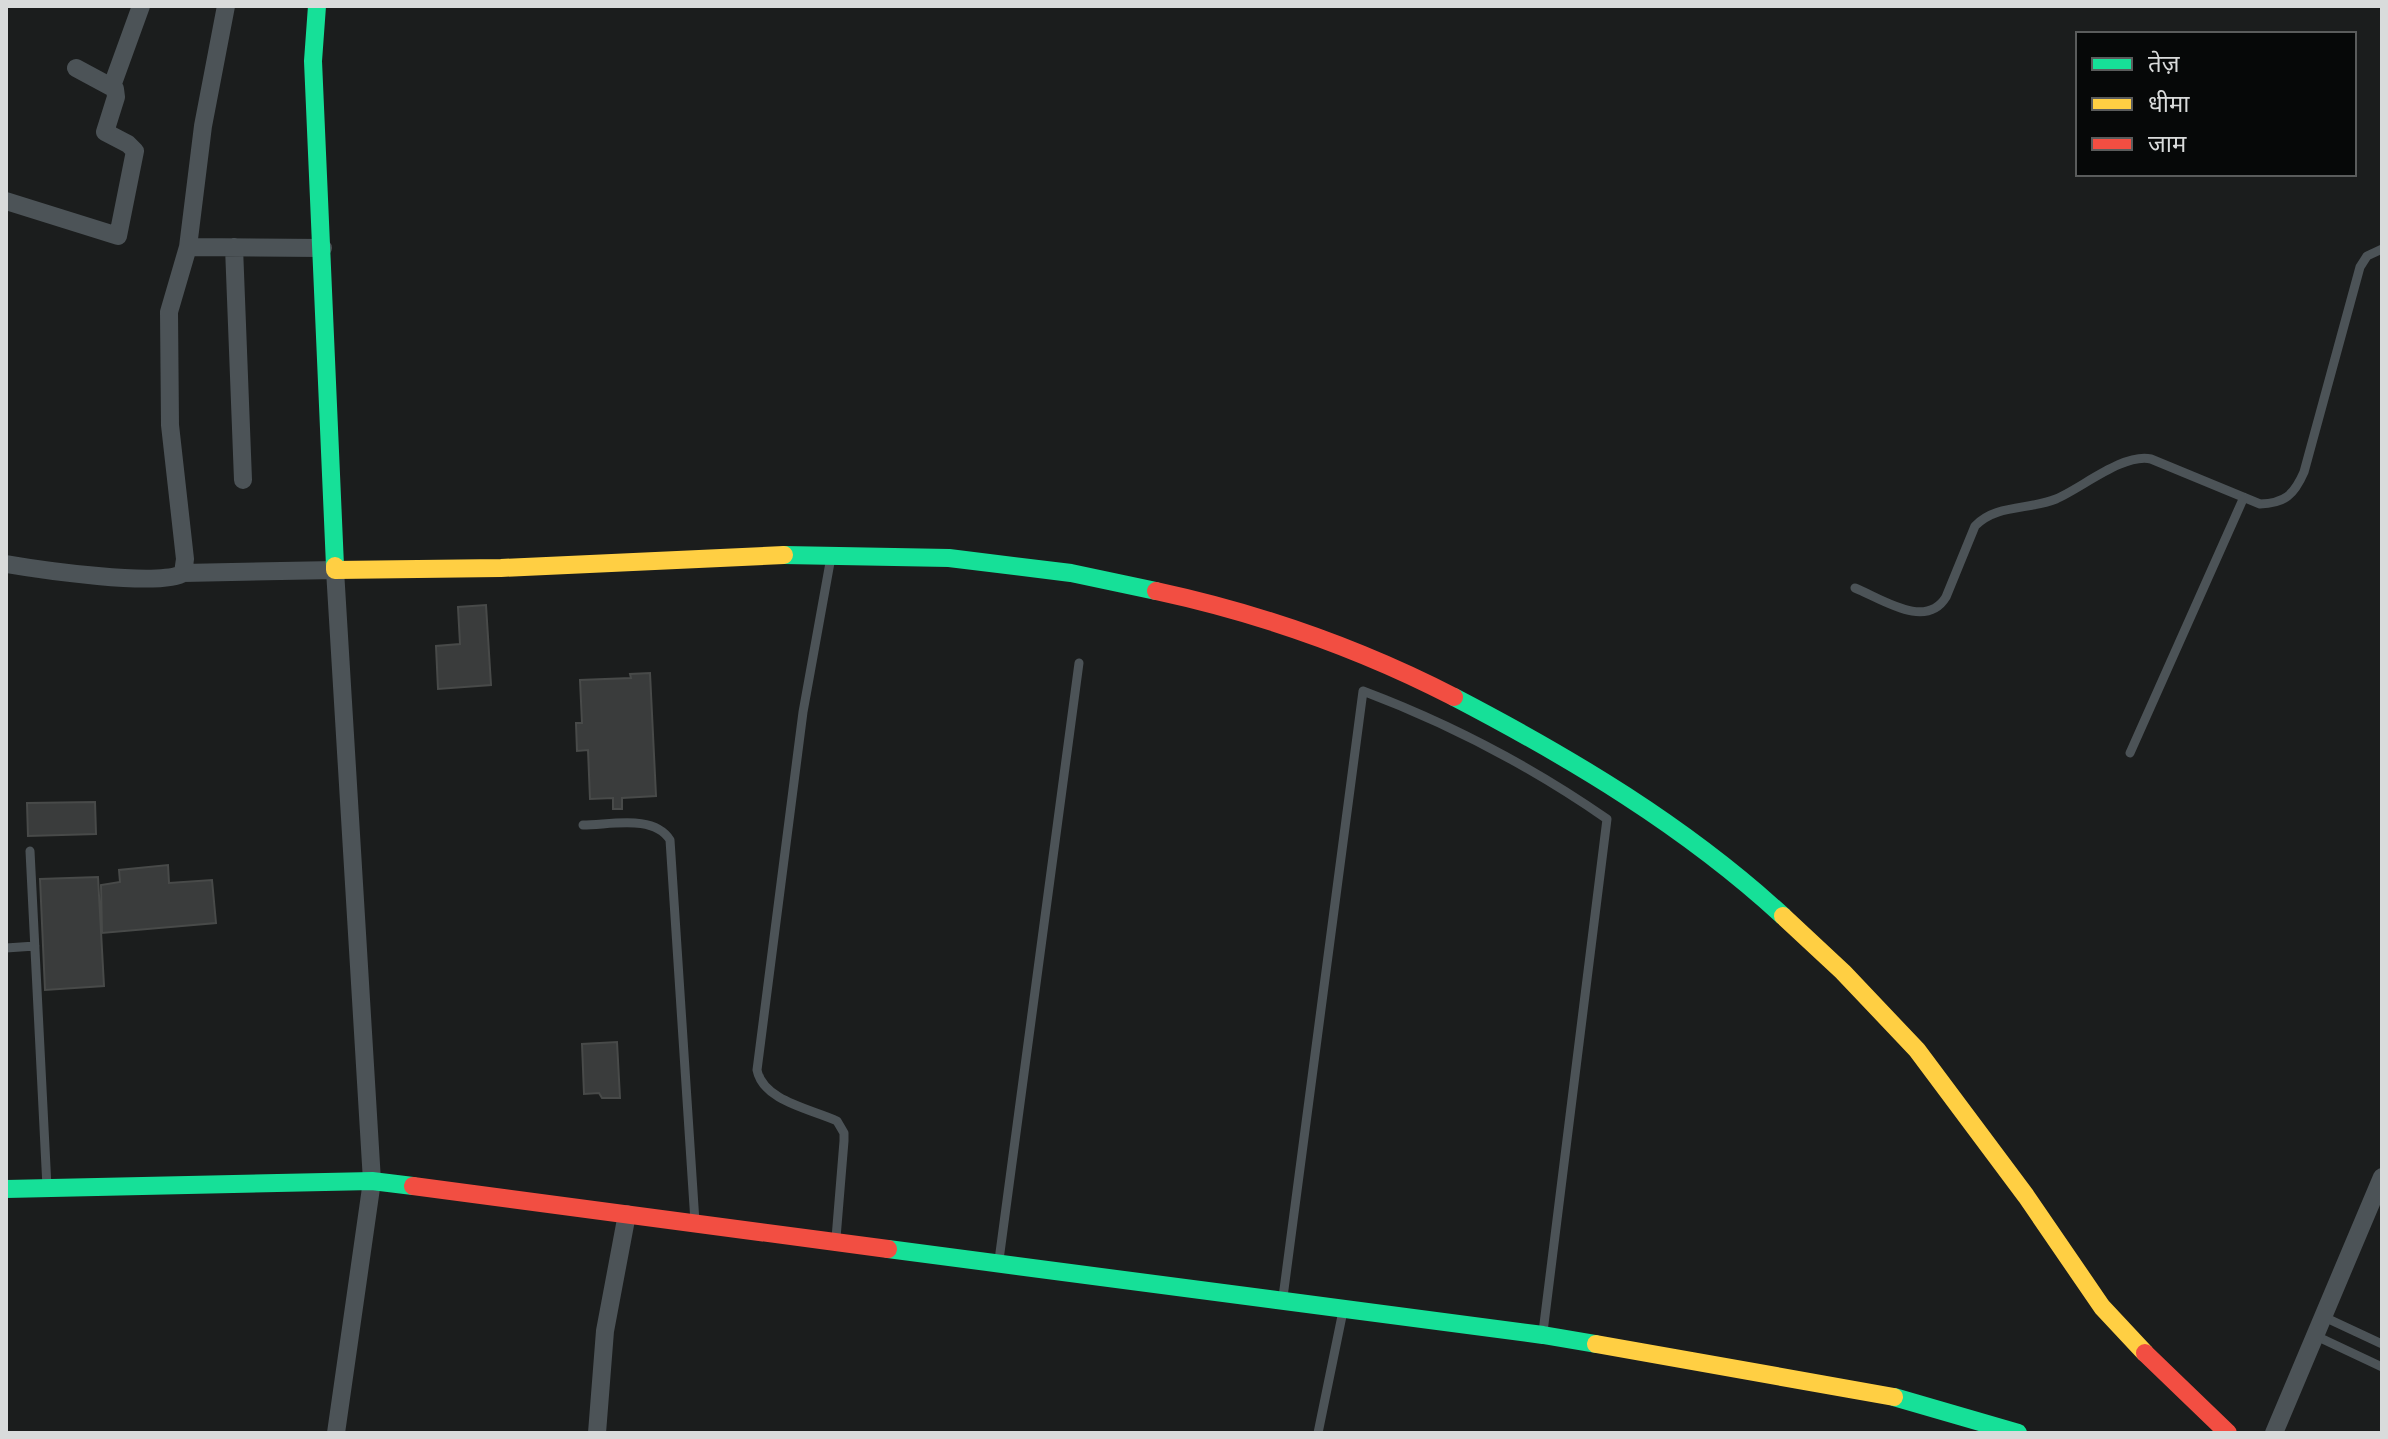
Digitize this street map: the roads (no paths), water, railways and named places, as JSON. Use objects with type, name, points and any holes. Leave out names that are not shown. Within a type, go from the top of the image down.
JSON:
[{"type":"street","points":[[6,201],[118,236],[135,151],[105,132],[116,97],[112,86],[141,6]]},
{"type":"street","points":[[183,573],[185,559],[170,425],[169,312],[188,247],[203,126],[226,6]]},
{"type":"street","points":[[317,6],[313,61],[335,570],[372,1181],[336,1433]]},
{"type":"street","points":[[76,68],[112,86]]},
{"type":"street","points":[[188,247],[323,248]]},
{"type":"street","points":[[234,247],[243,480]]},
{"type":"street","points":[[6,564],[64,574],[171,578],[183,573],[522,567],[832,554],[953,559],[1050,570],[1151,589],[1334,643],[1553,748],[1670,826],[1726,869],[1836,965],[1923,1056],[2105,1311],[2176,1387],[2228,1433]]},
{"type":"street","points":[[2274,1433],[2382,1177]]},
{"type":"street","points":[[6,1189],[372,1181],[1543,1335],[1897,1397],[2018,1433]]},
{"type":"street","points":[[597,1433],[605,1331],[627,1214]]},
{"type":"lane","points":[[1855,588],[1912,612],[1932,612],[1940,607],[1946,597],[1975,526],[1983,517],[2055,499],[2135,458],[2151,459],[2260,504],[2288,498],[2297,489],[2304,472],[2360,267],[2367,256],[2382,249]]},
{"type":"lane","points":[[2130,753],[2244,497]]},
{"type":"lane","points":[[832,554],[803,712],[757,1070],[761,1083],[773,1094],[837,1121],[841,1126],[844,1141],[836,1242]]},
{"type":"lane","points":[[998,1263],[1079,663]]},
{"type":"lane","points":[[1282,1301],[1363,691],[1461,734],[1528,770],[1607,819],[1543,1335]]},
{"type":"lane","points":[[583,825],[646,824],[665,831],[670,840],[695,1223]]},
{"type":"lane","points":[[30,851],[47,1188]]},
{"type":"lane","points":[[6,948],[35,946]]},
{"type":"lane","points":[[1318,1433],[1344,1309]]},
{"type":"lane","points":[[2322,1316],[2382,1344]]},
{"type":"lane","points":[[2314,1335],[2382,1367]]}]
